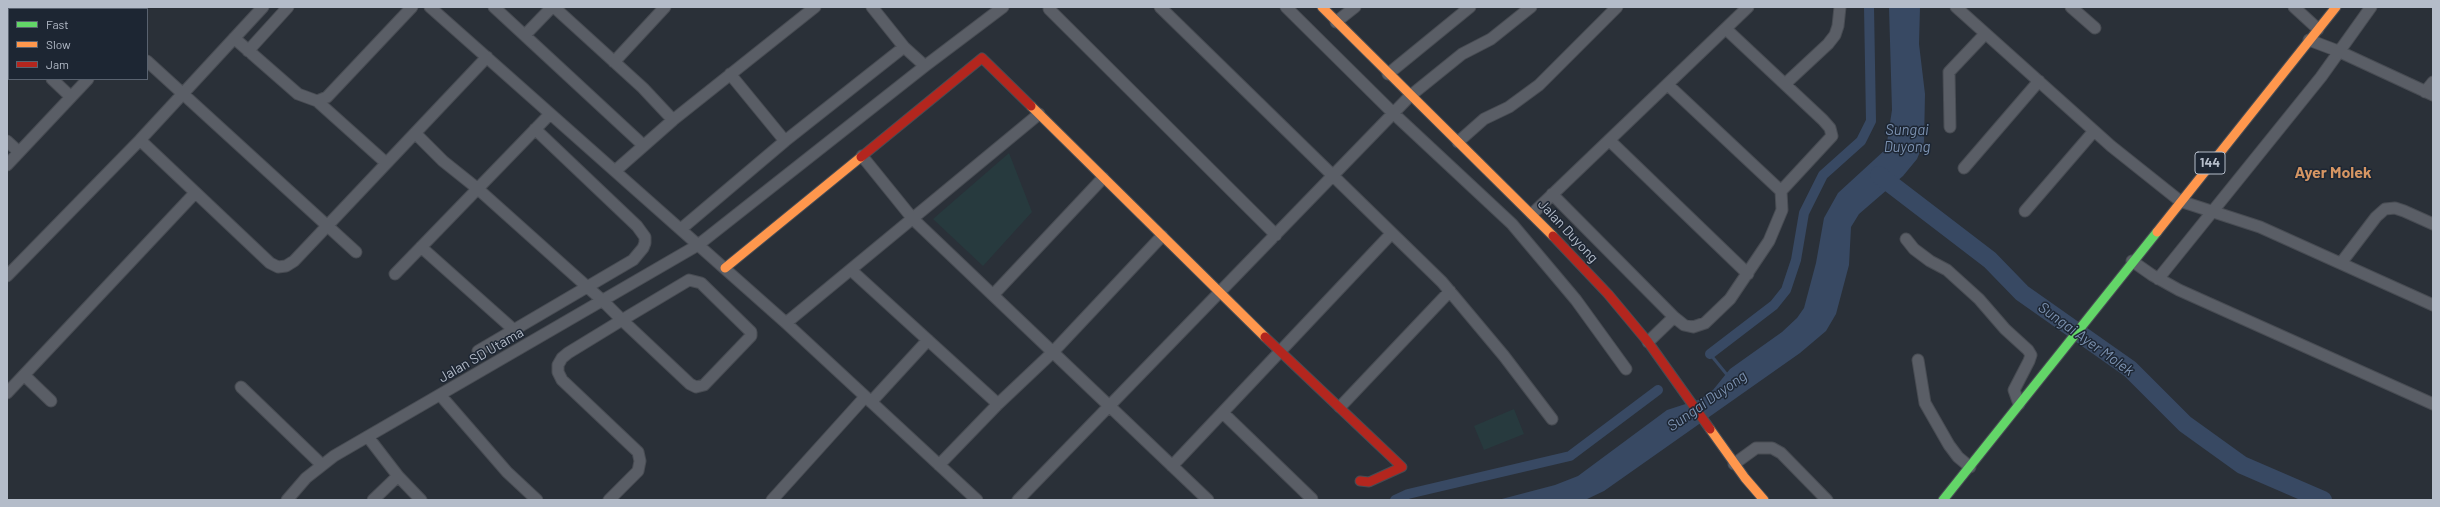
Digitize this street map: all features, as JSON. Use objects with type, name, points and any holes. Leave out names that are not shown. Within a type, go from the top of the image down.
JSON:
[{"type":"main road","name":"Jalan Duyong","points":[[1322,7],[1410,96],[1532,214],[1608,294],[1648,342],[1734,464],[1764,500]]},
{"type":"main road","name":"144","points":[[1942,500],[1970,467],[2084,320],[2336,7]]},
{"type":"main road","points":[[725,268],[982,58],[1219,293],[1402,467],[1369,482],[1360,481]]},
{"type":"main road","points":[[1745,478],[1759,500]]},
{"type":"street","points":[[7,276],[184,94],[263,7]]},
{"type":"street","points":[[248,51],[288,7]]},
{"type":"street","points":[[317,101],[326,97],[412,7]]},
{"type":"street","points":[[430,7],[725,268],[977,500]]},
{"type":"street","points":[[494,7],[643,145]]},
{"type":"street","points":[[525,35],[553,7],[614,62],[673,120]]},
{"type":"street","points":[[614,62],[665,7]]},
{"type":"street","points":[[615,171],[673,120],[815,7]]},
{"type":"street","points":[[872,7],[904,47],[924,66]]},
{"type":"street","name":"Jalan SD Utama","points":[[287,500],[306,478],[321,464],[698,245],[924,66],[1003,7]]},
{"type":"street","points":[[1160,7],[1450,291],[1504,356],[1552,420]]},
{"type":"street","points":[[1286,7],[1393,112],[1512,224],[1576,300],[1626,369]]},
{"type":"street","points":[[1336,22],[1355,7]]},
{"type":"street","points":[[1388,74],[1470,7]]},
{"type":"street","points":[[1018,500],[1276,235],[1393,112],[1410,96],[1462,54],[1491,39],[1531,7]]},
{"type":"street","points":[[1458,142],[1484,119],[1509,108],[1539,85],[1617,7]]},
{"type":"street","points":[[1532,214],[1748,7]]},
{"type":"street","points":[[1785,84],[1828,44],[1835,35],[1840,7]]},
{"type":"street","points":[[1956,7],[2094,131],[2180,201],[2260,227],[2433,305]]},
{"type":"street","points":[[2071,7],[2094,28]]},
{"type":"street","points":[[2294,7],[2318,29]]},
{"type":"street","points":[[2158,279],[2211,210],[2321,77],[2338,51],[2371,7]]},
{"type":"street","points":[[1049,9],[1276,235]]},
{"type":"street","points":[[1726,29],[1830,128],[1832,136],[1780,191]]},
{"type":"street","points":[[1950,127],[1950,72],[1985,34]]},
{"type":"street","points":[[234,38],[298,94],[317,101],[386,162]]},
{"type":"street","points":[[2309,40],[2338,51],[2429,93],[2433,82]]},
{"type":"street","points":[[681,229],[785,141],[904,47]]},
{"type":"street","points":[[140,140],[270,263],[278,267],[286,266],[294,261],[326,225],[487,57]]},
{"type":"street","points":[[148,62],[356,252]]},
{"type":"street","points":[[730,74],[785,141]]},
{"type":"street","points":[[53,80],[71,97]]},
{"type":"street","points":[[7,165],[87,80]]},
{"type":"street","points":[[1964,168],[2039,81]]},
{"type":"street","points":[[1552,194],[1684,325],[1693,327],[1705,323],[1730,299],[1769,241],[1782,210],[1780,191],[1668,85]]},
{"type":"street","points":[[395,274],[550,114]]},
{"type":"street","points":[[786,323],[1039,114]]},
{"type":"street","points":[[478,351],[633,260],[643,248],[645,237],[637,226],[535,129]]},
{"type":"street","points":[[2025,211],[2094,131]]},
{"type":"street","points":[[415,133],[443,161],[478,188],[587,286],[622,320],[690,384],[696,387],[704,385],[751,336],[751,332],[744,323],[714,294],[696,280],[689,280],[622,320],[568,353],[558,364],[558,372],[562,380],[638,452],[640,461],[638,471],[609,500]]},
{"type":"street","points":[[1608,140],[1748,274]]},
{"type":"street","points":[[7,141],[19,152]]},
{"type":"street","points":[[862,156],[913,219],[1208,500]]},
{"type":"street","points":[[993,295],[1103,178]]},
{"type":"street","points":[[7,393],[195,193]]},
{"type":"street","points":[[2341,263],[2376,217],[2385,209],[2395,208],[2433,224]]},
{"type":"street","points":[[1172,466],[1282,352],[1392,234]]},
{"type":"street","points":[[939,465],[998,404],[1053,352],[1162,236]]},
{"type":"street","points":[[1906,239],[1914,249],[1930,261],[1947,270],[1979,299],[2005,329],[2028,350],[2031,355],[2029,361],[2014,390],[2019,404]]},
{"type":"street","points":[[421,247],[514,330]]},
{"type":"street","points":[[2132,261],[2158,279],[2433,404]]},
{"type":"street","points":[[851,270],[998,404]]},
{"type":"street","points":[[1340,407],[1450,291]]},
{"type":"street","points":[[1648,342],[1674,316]]},
{"type":"street","points":[[772,500],[868,399],[928,340]]},
{"type":"street","points":[[1918,360],[1925,403],[1949,445],[1958,457],[1970,467]]},
{"type":"street","points":[[24,375],[50,401]]},
{"type":"street","points":[[241,388],[321,464]]},
{"type":"street","points":[[440,396],[507,472],[537,500]]},
{"type":"street","points":[[1223,413],[1312,499]]},
{"type":"street","points":[[368,437],[398,476],[420,500]]},
{"type":"street","points":[[1734,464],[1756,448],[1772,448],[1781,453],[1827,500]]},
{"type":"street","points":[[373,500],[398,476]]},
{"type":"green space","points":[[1009,153],[1032,212],[983,266],[933,219]]},
{"type":"green space","points":[[1514,409],[1524,434],[1484,450],[1474,426]]},
{"type":"water","name":"Sungai Duyong","points":[[1889,7],[1920,7],[1919,44],[1925,94],[1924,142],[1917,159],[1903,176],[1859,214],[1851,227],[1849,265],[1836,314],[1826,331],[1800,353],[1604,491],[1585,500],[1498,500],[1555,485],[1578,476],[1667,410],[1701,399],[1713,390],[1730,369],[1782,332],[1797,318],[1804,308],[1816,263],[1824,218],[1838,193],[1886,149],[1892,110]]},
{"type":"waterway","points":[[1710,354],[1774,305],[1786,290],[1796,260],[1804,213],[1823,175],[1861,141],[1871,121],[1869,7]]},
{"type":"waterway","name":"Sungai Ayer Molek","points":[[1879,175],[1990,260],[2022,293],[2130,369],[2185,424],[2242,465],[2323,500]]},
{"type":"waterway","points":[[1710,354],[1728,376]]},
{"type":"waterway","points":[[1395,500],[1408,494],[1570,456],[1658,390]]},
{"type":"traffic: fast","points":[[1943,500],[2157,232]]},
{"type":"traffic: slow","points":[[1322,7],[1553,236]]},
{"type":"traffic: slow","points":[[2157,232],[2336,7]]},
{"type":"traffic: slow","points":[[1031,106],[1265,337]]},
{"type":"traffic: slow","points":[[725,268],[861,157]]},
{"type":"traffic: slow","points":[[1710,429],[1745,478],[1764,500]]},
{"type":"traffic: jam","points":[[861,157],[982,58],[1031,106]]},
{"type":"traffic: jam","points":[[1553,236],[1608,294],[1648,342],[1710,429]]},
{"type":"traffic: jam","points":[[1265,337],[1402,467],[1369,482],[1360,481]]},
{"type":"district","name":"Ayer Molek","points":[[2333,173]]}]
